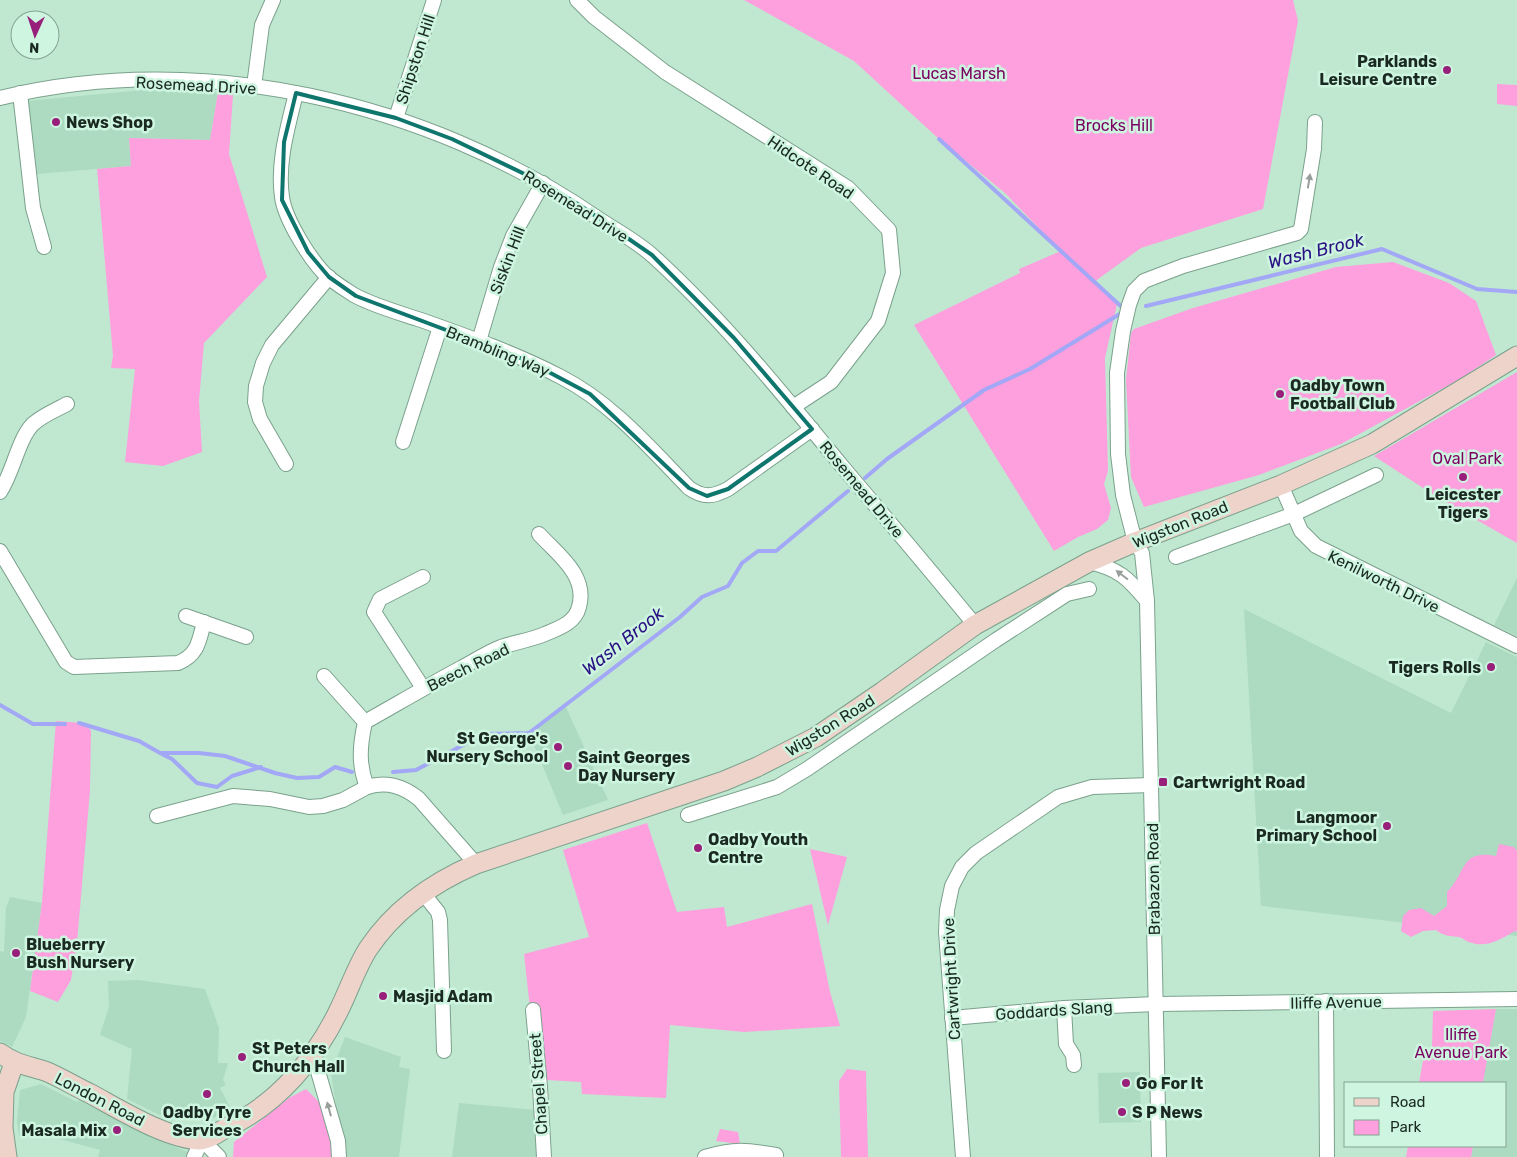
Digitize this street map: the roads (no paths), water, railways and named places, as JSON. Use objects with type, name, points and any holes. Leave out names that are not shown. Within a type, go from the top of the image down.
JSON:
[{"type":"main road","name":"Wigston Road","points":[[202,1140],[253,1113],[284,1088],[313,1054],[339,1010],[368,949],[385,928],[423,893],[451,874],[724,781],[756,768],[816,737],[974,625],[1089,562],[1281,485],[1372,444],[1517,356]]},
{"type":"main road","name":"London Road","points":[[7,1058],[46,1072],[147,1123],[176,1135],[202,1140]]},
{"type":"main road","points":[[7,1058],[3,1128],[7,1157]]},
{"type":"street","points":[[254,86],[262,25],[273,0]]},
{"type":"street","name":"Shipston Hill","points":[[396,118],[434,0]]},
{"type":"street","name":"Hidcote Road","points":[[577,0],[594,17],[665,72],[848,188],[888,230],[894,273],[878,321],[831,382],[793,407]]},
{"type":"street","name":"Rosemead Drive","points":[[0,98],[20,93],[84,84],[161,80],[254,86],[296,93],[396,118],[452,139],[543,183],[652,255],[734,338],[974,625]]},
{"type":"street","points":[[20,93],[34,208],[44,247]]},
{"type":"street","name":"Brambling Way","points":[[296,93],[283,152],[282,200],[291,223],[308,252],[329,278],[356,296],[479,341],[562,377],[590,394],[625,424],[689,488],[698,494],[707,496],[718,494],[728,489],[812,429]]},
{"type":"street","name":"Brabazon Road","points":[[1159,1157],[1148,601],[1142,553],[1135,542],[1123,495],[1118,454],[1117,373],[1123,331],[1134,291],[1144,281],[1183,266],[1297,233],[1301,229],[1314,149],[1315,122]]},
{"type":"street","name":"Siskin Hill","points":[[479,341],[501,267],[513,236],[543,183]]},
{"type":"street","points":[[286,464],[260,419],[256,402],[256,386],[263,362],[272,345],[329,278]]},
{"type":"street","points":[[403,442],[440,327]]},
{"type":"street","points":[[0,492],[6,483],[24,439],[32,425],[45,415],[68,404]]},
{"type":"street","name":"Wigston Road","points":[[1176,557],[1294,514],[1376,475]]},
{"type":"street","name":"Kenilworth Drive","points":[[1281,485],[1301,531],[1316,546],[1517,646]]},
{"type":"street","name":"Beech Road","points":[[365,722],[423,688],[500,648],[532,639],[562,627],[574,618],[579,606],[580,592],[572,569],[539,534]]},
{"type":"street","points":[[0,551],[6,575],[66,662],[74,667],[178,663],[187,660],[197,646],[204,622]]},
{"type":"street","points":[[1089,562],[1107,566],[1118,572],[1134,585],[1148,601]]},
{"type":"street","points":[[423,577],[380,599],[374,612],[423,688]]},
{"type":"street","name":"Wigston Road","points":[[688,815],[777,787],[807,770],[996,640],[1067,594],[1089,589]]},
{"type":"street","points":[[186,616],[246,637]]},
{"type":"street","points":[[324,676],[365,722],[360,744],[360,761],[367,786]]},
{"type":"street","points":[[882,692],[895,709]]},
{"type":"street","points":[[724,781],[732,801]]},
{"type":"street","points":[[157,816],[233,796],[270,799],[309,807],[323,806],[344,800],[367,786],[387,784],[409,790],[476,864]]},
{"type":"street","name":"Cartwright Drive","points":[[963,1157],[946,932],[947,910],[952,886],[962,866],[976,853],[1058,797],[1092,787],[1151,785]]},
{"type":"street","points":[[423,893],[438,912],[440,920],[444,1050]]},
{"type":"street","name":"Iliffe Avenue","points":[[1156,1004],[1517,999]]},
{"type":"street","points":[[1326,1001],[1328,1157]]},
{"type":"street","name":"Goddards Slang","points":[[952,1018],[1064,1008],[1156,1004]]},
{"type":"street","points":[[1064,1008],[1066,1044],[1073,1055],[1074,1065]]},
{"type":"street","name":"Chapel Street","points":[[533,1010],[544,1157]]},
{"type":"street","points":[[313,1054],[338,1141],[338,1157]]},
{"type":"street","points":[[194,1157],[202,1140],[219,1157]]},
{"type":"street","points":[[705,1157],[725,1151],[746,1150],[770,1155]]},
{"type":"waterway","name":"Wash Brook","points":[[939,139],[1125,310]]},
{"type":"waterway","name":"Wash Brook","points":[[1146,306],[1382,249],[1477,289],[1517,292]]},
{"type":"waterway","points":[[865,478],[887,459],[984,390],[1030,369],[1123,312]]},
{"type":"waterway","name":"Wash Brook","points":[[393,772],[416,770],[484,734],[529,733],[680,617],[702,597],[728,586],[742,563],[758,551],[776,551],[848,491]]},
{"type":"waterway","points":[[0,705],[33,724],[65,724]]},
{"type":"waterway","name":"Wash Brook","points":[[79,723],[139,741],[160,753],[199,753],[225,756],[275,773],[297,778],[319,777],[335,767],[352,772]]},
{"type":"waterway","points":[[162,754],[172,759],[197,783],[217,787],[232,776],[261,767]]},
{"type":"place","name":"Parklands Leisure Centre","points":[[1447,70]]},
{"type":"place","name":"News Shop","points":[[56,122]]},
{"type":"place","name":"Oadby Town Football Club","points":[[1280,394]]},
{"type":"place","name":"Leicester Tigers","points":[[1463,477]]},
{"type":"place","name":"Tigers Rolls","points":[[1491,667]]},
{"type":"place","name":"St George's Nursery School","points":[[558,747]]},
{"type":"place","name":"Saint Georges Day Nursery","points":[[568,766]]},
{"type":"place","name":"Cartwright Road","points":[[1163,782]]},
{"type":"place","name":"Langmoor Primary School","points":[[1387,826]]},
{"type":"place","name":"Oadby Youth Centre","points":[[698,848]]},
{"type":"place","name":"Blueberry Bush Nursery","points":[[16,953]]},
{"type":"place","name":"Masjid Adam","points":[[383,996]]},
{"type":"place","name":"St Peters Church Hall","points":[[242,1057]]},
{"type":"place","name":"Go For It","points":[[1126,1083]]},
{"type":"place","name":"Oadby Tyre Services","points":[[207,1094]]},
{"type":"place","name":"S P News","points":[[1122,1112]]},
{"type":"place","name":"Masala Mix","points":[[117,1130]]},
{"type":"park label","name":"Lucas Marsh","points":[[959,73]]},
{"type":"park label","name":"Brocks Hill","points":[[1114,125]]},
{"type":"park label","name":"Oval Park","points":[[1467,458]]},
{"type":"park label","name":"Iliffe Avenue Park","points":[[1461,1043]]}]
